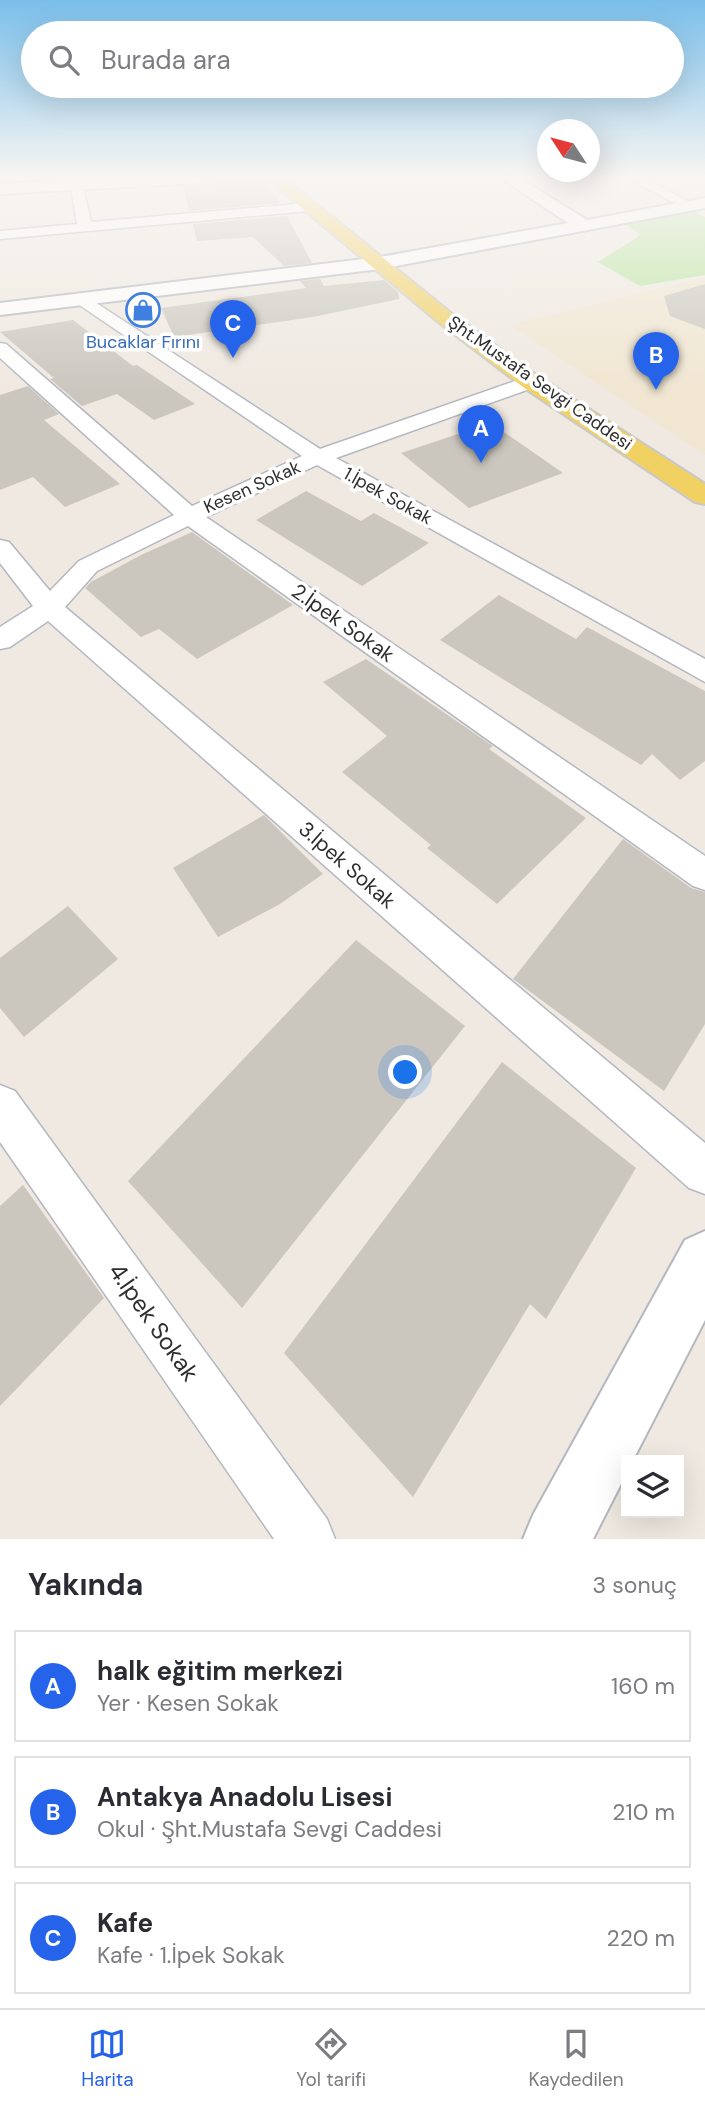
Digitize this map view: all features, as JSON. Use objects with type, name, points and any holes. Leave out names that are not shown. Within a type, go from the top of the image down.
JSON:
[{"type":"main road","name":"Şht.Mustafa Sevgi Caddesi","points":[[362,249],[444,317],[531,382],[705,496]]},
{"type":"main road","points":[[0,309],[380,263],[456,249]]},
{"type":"main road","points":[[556,1539],[705,1260]]},
{"type":"street","name":"1.İpek Sokak","points":[[84,300],[318,457],[705,672]]},
{"type":"street","name":"2.İpek Sokak","points":[[0,348],[189,516],[705,874]]},
{"type":"street","name":"Kesen Sokak","points":[[0,640],[48,608],[89,566],[189,516],[318,457],[531,382]]},
{"type":"street","name":"3.İpek Sokak","points":[[0,547],[48,608],[705,1172]]},
{"type":"street","name":"4.İpek Sokak","points":[[0,1106],[307,1539]]},
{"type":"shaded area","points":[[705,277],[705,455],[510,325]]},
{"type":"green space","points":[[619,249],[705,249],[705,275],[640,286],[598,262]]},
{"type":"building","points":[[266,249],[304,249],[312,263],[284,266]]},
{"type":"building","points":[[320,279],[324,286],[384,280],[398,292],[399,299],[313,317],[174,337],[161,308],[306,288],[300,281]]},
{"type":"building","points":[[705,284],[705,329],[670,316],[664,296]]},
{"type":"building","points":[[73,320],[133,366],[137,365],[195,404],[154,420],[117,394],[82,406],[0,332]]},
{"type":"building","points":[[28,386],[59,414],[44,420],[120,484],[65,507],[33,477],[0,490],[0,395]]},
{"type":"building","points":[[491,423],[563,473],[469,508],[401,453]]},
{"type":"building","points":[[306,491],[361,521],[374,513],[429,543],[362,586],[256,520]]},
{"type":"building","points":[[192,532],[293,605],[197,659],[159,629],[141,637],[85,588],[91,582],[141,555]]},
{"type":"building","points":[[499,595],[576,639],[587,627],[705,691],[705,761],[680,780],[652,754],[641,765],[440,640]]},
{"type":"building","points":[[366,659],[493,746],[489,749],[586,818],[497,904],[427,848],[431,845],[342,772],[387,736],[323,682]]},
{"type":"building","points":[[264,815],[323,874],[280,904],[218,937],[173,868]]},
{"type":"building","points":[[623,839],[691,888],[705,892],[705,1024],[664,1091],[513,979]]},
{"type":"building","points":[[68,906],[118,959],[24,1037],[0,1008],[0,958]]},
{"type":"building","points":[[356,940],[465,1026],[242,1308],[128,1181]]},
{"type":"building","points":[[502,1062],[636,1168],[546,1319],[530,1304],[413,1497],[284,1353]]},
{"type":"building","points":[[23,1185],[104,1298],[0,1406],[0,1206]]},
{"type":"place","name":"Bucaklar Fırını","points":[[143,310]]},
{"type":"place","name":"Kafe","points":[[233,358]]},
{"type":"place","name":"Antakya Anadolu Lisesi","points":[[656,390]]},
{"type":"place","name":"halk eğitim merkezi","points":[[481,463]]}]
